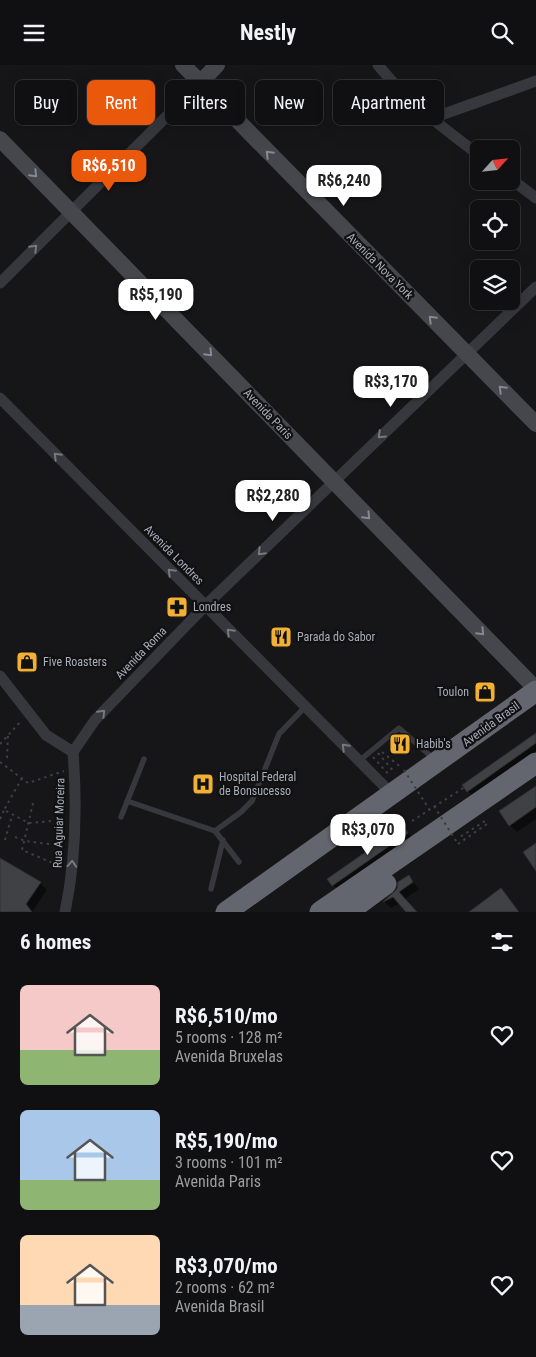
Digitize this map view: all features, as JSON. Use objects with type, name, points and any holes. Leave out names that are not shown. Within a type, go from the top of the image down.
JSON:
[{"type":"highway","name":"Avenida Brasil","points":[[226,912],[536,690]]},
{"type":"highway","name":"Avenida Brasil","points":[[247,912],[427,784],[536,710]]},
{"type":"highway","points":[[320,912],[536,763]]},
{"type":"highway","points":[[348,912],[481,815],[536,780]]},
{"type":"main road","name":"Avenida Nova York","points":[[183,65],[197,80]]},
{"type":"main road","points":[[203,80],[217,65]]},
{"type":"main road","name":"Avenida Nova York","points":[[241,125],[536,424]]},
{"type":"main road","name":"Avenida Paris","points":[[0,139],[536,690]]},
{"type":"street","points":[[378,65],[391,80]]},
{"type":"street","points":[[444,114],[536,81]]},
{"type":"street","points":[[0,283],[165,118]]},
{"type":"street","points":[[438,125],[470,148]]},
{"type":"street","points":[[520,186],[536,198]]},
{"type":"street","name":"Avenida Roma","points":[[73,752],[95,720],[205,606],[536,287]]},
{"type":"street","name":"Avenida Londres","points":[[0,398],[392,794]]},
{"type":"street","points":[[0,676],[46,735],[73,752]]},
{"type":"street","name":"Rua Aguiar Moreira","points":[[66,907],[75,819],[73,752]]},
{"type":"street","points":[[66,907],[74,912]]},
{"type":"lane","points":[[215,831],[241,812],[252,801],[279,734],[305,707]]},
{"type":"lane","points":[[361,763],[399,728],[437,762]]},
{"type":"lane","points":[[121,817],[144,759]]},
{"type":"lane","points":[[127,801],[215,831],[239,862]]},
{"type":"lane","points":[[211,889],[223,840]]},
{"type":"path","points":[[0,744],[29,713]]},
{"type":"path","points":[[6,758],[8,734]]},
{"type":"path","points":[[361,763],[373,757],[393,779],[397,775],[377,752],[378,749],[404,770],[429,809]]},
{"type":"path","points":[[0,762],[28,783],[74,767]]},
{"type":"path","points":[[0,819],[22,778]]},
{"type":"path","points":[[412,821],[468,785]]},
{"type":"path","points":[[33,803],[22,850],[71,871]]},
{"type":"path","points":[[434,806],[458,844],[487,824],[485,821],[460,837],[459,835],[484,818],[481,815]]},
{"type":"path","points":[[4,810],[29,823],[75,819]]},
{"type":"path","points":[[5,840],[12,815]]},
{"type":"path","points":[[16,837],[25,841],[73,847]]},
{"type":"building","points":[[536,733],[536,743],[467,792],[462,785]]},
{"type":"building","points":[[536,786],[536,807],[509,826],[499,811]]},
{"type":"building","points":[[403,826],[408,833],[332,886],[327,879]]},
{"type":"building","points":[[536,843],[536,871],[523,852]]},
{"type":"building","points":[[0,858],[41,882],[26,904],[32,912],[0,912]]},
{"type":"building","points":[[409,875],[413,882],[399,892],[417,912],[406,912],[393,897],[383,902],[397,889],[398,882]]},
{"type":"building","points":[[501,888],[519,912],[469,912]]},
{"type":"place","name":"Londres","points":[[177,607]]},
{"type":"place","name":"Parada do Sabor","points":[[281,637]]},
{"type":"place","name":"Five Roasters","points":[[27,662]]},
{"type":"place","name":"Toulon","points":[[485,692]]},
{"type":"place","name":"Habib's","points":[[400,744]]},
{"type":"place","name":"Hospital Federal de Bonsucesso","points":[[203,784]]}]
